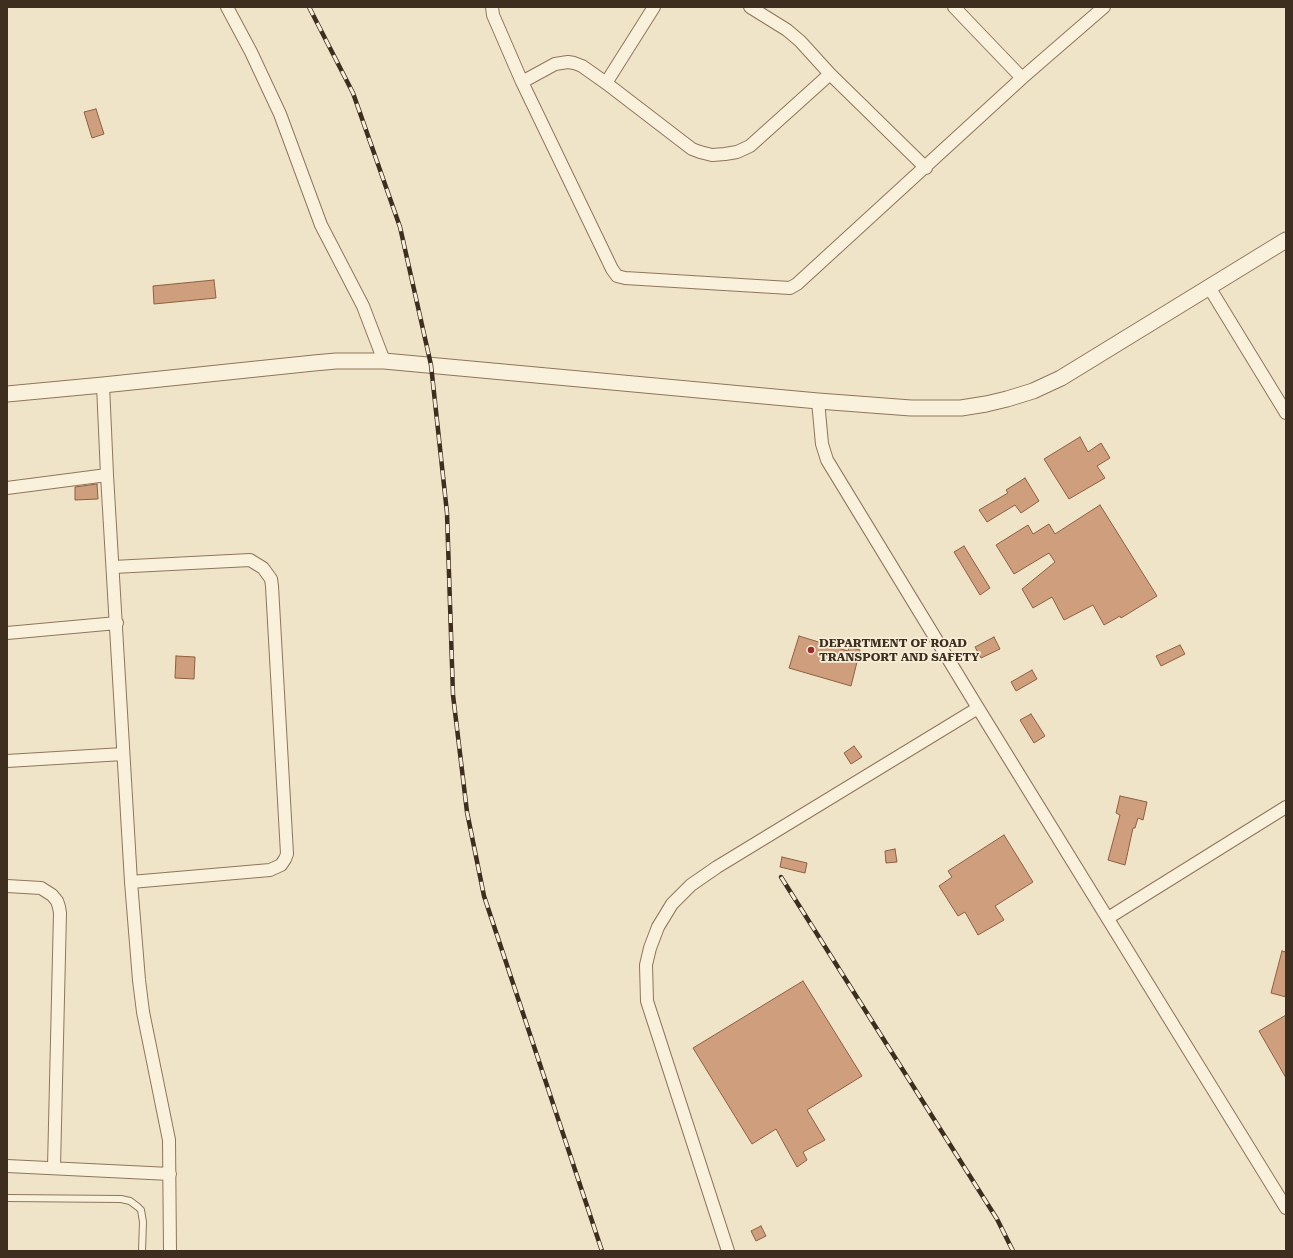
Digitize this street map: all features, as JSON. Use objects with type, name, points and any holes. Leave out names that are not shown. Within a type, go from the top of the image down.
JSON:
[{"type":"street","points":[[227,7],[251,52],[280,114],[321,225],[363,306],[384,361]]},
{"type":"street","points":[[492,7],[493,15],[522,82],[612,269],[617,276],[792,287],[926,168],[1022,78],[1104,7]]},
{"type":"street","points":[[606,83],[654,7]]},
{"type":"street","points":[[750,7],[791,34],[812,52],[830,74],[926,168]]},
{"type":"street","points":[[954,7],[1022,78]]},
{"type":"street","points":[[522,82],[555,64],[568,62],[582,66],[692,149],[718,155],[736,152],[750,146],[830,74]]},
{"type":"street","points":[[7,394],[103,386],[336,361],[384,361],[818,401],[946,409],[986,404],[1007,399],[1032,391],[1061,378],[1286,240]]},
{"type":"street","points":[[1209,287],[1285,407]]},
{"type":"street","points":[[103,386],[131,882],[142,1006],[168,1128],[170,1174],[170,1251]]},
{"type":"street","points":[[818,401],[822,444],[827,460],[1286,1208]]},
{"type":"street","points":[[7,488],[107,475]]},
{"type":"street","points":[[113,567],[250,560],[263,568],[271,579],[272,586],[287,854],[285,859],[281,865],[270,870],[131,882]]},
{"type":"street","points":[[7,633],[117,622]]},
{"type":"street","points":[[728,1251],[647,1001],[646,965],[650,948],[658,927],[672,904],[691,885],[717,867],[978,708]]},
{"type":"street","points":[[7,761],[123,754]]},
{"type":"street","points":[[1108,918],[1286,807]]},
{"type":"street","points":[[7,886],[41,888],[52,895],[57,901],[59,907],[60,921],[54,1168]]},
{"type":"street","points":[[7,1166],[170,1174]]},
{"type":"lane","points":[[7,1198],[121,1198],[130,1201],[141,1210],[143,1222],[142,1251]]},
{"type":"building","points":[[96,109],[104,134],[92,138],[84,112]]},
{"type":"building","points":[[214,280],[216,298],[154,304],[153,286]]},
{"type":"building","points":[[1080,437],[1088,452],[1101,443],[1110,458],[1097,466],[1105,478],[1069,499],[1044,459]]},
{"type":"building","points":[[1025,478],[1039,501],[1021,513],[1015,505],[987,522],[979,510],[1008,493],[1006,490]]},
{"type":"building","points":[[97,484],[98,499],[75,500],[75,487]]},
{"type":"building","points":[[1100,505],[1157,596],[1121,618],[1120,616],[1104,625],[1093,605],[1064,620],[1052,597],[1033,608],[1022,589],[1055,562],[1049,553],[1014,574],[996,545],[1028,525],[1033,534],[1049,524],[1055,534]]},
{"type":"building","points":[[964,546],[990,588],[980,595],[954,552]]},
{"type":"building","points":[[799,636],[848,651],[849,647],[860,650],[851,686],[789,668]]},
{"type":"building","points":[[994,637],[1000,649],[981,658],[975,647]]},
{"type":"building","points":[[1180,645],[1185,654],[1161,666],[1156,656]]},
{"type":"building","points":[[176,656],[195,657],[194,679],[175,678]]},
{"type":"building","points":[[1032,670],[1037,679],[1016,691],[1011,682]]},
{"type":"building","points":[[1031,714],[1045,736],[1034,743],[1020,720]]},
{"type":"building","points":[[854,746],[862,757],[851,764],[844,753]]},
{"type":"building","points":[[1120,796],[1147,802],[1143,820],[1138,818],[1135,828],[1133,828],[1125,865],[1108,860],[1120,815],[1116,813]]},
{"type":"building","points":[[1004,835],[1033,882],[995,906],[1004,920],[978,935],[965,912],[958,916],[939,886],[952,877],[948,871]]},
{"type":"building","points":[[895,849],[897,862],[886,863],[885,851]]},
{"type":"building","points":[[782,857],[807,863],[805,873],[780,867]]},
{"type":"building","points":[[1282,951],[1286,952],[1286,997],[1271,993]]},
{"type":"building","points":[[803,981],[862,1076],[807,1110],[825,1140],[803,1152],[807,1160],[797,1167],[776,1129],[752,1144],[693,1048]]},
{"type":"building","points":[[1286,1015],[1286,1078],[1259,1031]]},
{"type":"building","points":[[761,1226],[766,1236],[756,1241],[751,1231]]},
{"type":"railway","points":[[309,7],[353,93],[400,227],[431,365],[447,513],[453,695],[467,812],[484,896],[602,1251]]},
{"type":"railway","points":[[781,877],[997,1219],[1013,1251]]},
{"type":"place","name":"DEPARTMENT OF ROAD TRANSPORT AND SAFETY","points":[[811,650]]}]
